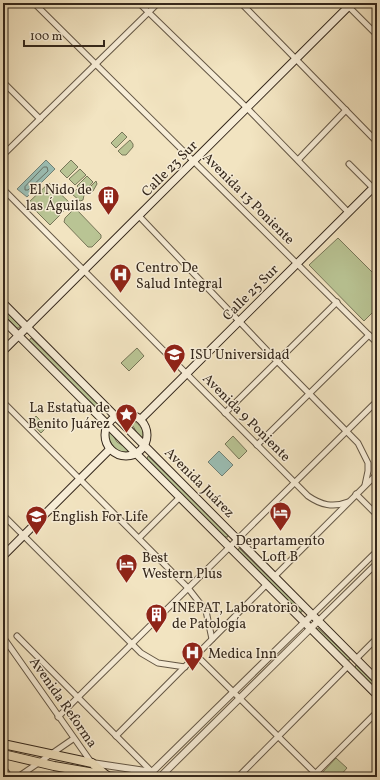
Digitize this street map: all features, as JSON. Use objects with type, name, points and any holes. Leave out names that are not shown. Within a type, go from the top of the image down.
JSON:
[{"type":"main road","name":"Calle 23 Sur","points":[[3,350],[296,59],[349,4]]},
{"type":"main road","name":"Calle 25 Sur","points":[[141,419],[375,186]]},
{"type":"main road","name":"Avenida Juárez","points":[[3,303],[377,680]]},
{"type":"main road","name":"Avenida Juárez","points":[[3,320],[377,695]]},
{"type":"main road","points":[[129,414],[141,419],[148,435],[145,446],[137,454],[126,457],[120,456],[110,450],[105,439],[107,425],[116,416],[129,414]]},
{"type":"main road","points":[[3,556],[110,450]]},
{"type":"main road","points":[[3,744],[48,755],[92,763]]},
{"type":"main road","points":[[3,754],[94,775],[107,776]]},
{"type":"main road","name":"Avenida Reforma","points":[[81,762],[94,775]]},
{"type":"main road","name":"Avenida Reforma","points":[[92,763],[107,776]]},
{"type":"street","name":"Avenida 13 Poniente","points":[[34,3],[97,63],[377,343]]},
{"type":"street","points":[[140,3],[247,108],[348,212]]},
{"type":"street","points":[[3,155],[158,3]]},
{"type":"street","points":[[241,3],[377,142]]},
{"type":"street","points":[[349,4],[377,35]]},
{"type":"street","points":[[3,82],[40,119]]},
{"type":"street","points":[[298,160],[346,110]]},
{"type":"street","points":[[349,164],[375,186]]},
{"type":"street","name":"Avenida 9 Poniente","points":[[3,189],[308,496],[320,503],[333,506],[348,502]]},
{"type":"street","points":[[139,216],[277,361],[358,442],[368,463],[365,485]]},
{"type":"street","points":[[225,413],[337,302]]},
{"type":"street","points":[[257,445],[369,335]]},
{"type":"street","points":[[58,717],[377,401]]},
{"type":"street","points":[[3,402],[188,588],[206,611],[212,639]]},
{"type":"street","points":[[274,577],[377,474]]},
{"type":"street","points":[[356,494],[377,515]]},
{"type":"street","points":[[139,538],[180,497]]},
{"type":"street","points":[[3,515],[132,644],[149,659],[158,663],[185,667]]},
{"type":"street","points":[[152,772],[377,551]]},
{"type":"street","points":[[160,777],[377,563]]},
{"type":"street","points":[[116,736],[267,584]]},
{"type":"street","points":[[17,636],[157,777]]},
{"type":"street","name":"Avenida Reforma","points":[[3,637],[73,739],[92,763]]},
{"type":"street","points":[[356,659],[377,638]]},
{"type":"street","points":[[197,656],[316,776],[377,712]]},
{"type":"street","points":[[238,777],[348,666]]},
{"type":"street","points":[[18,777],[73,739]]},
{"type":"street","points":[[92,763],[152,772]]},
{"type":"street","points":[[4,770],[10,777]]},
{"type":"street","points":[[107,776],[126,777]]},
{"type":"green space","points":[[122,132],[127,137],[116,148],[111,143]]},
{"type":"green space","points":[[130,140],[133,147],[126,155],[122,155],[118,151]]},
{"type":"green space","points":[[71,160],[78,167],[67,178],[60,171]]},
{"type":"green space","points":[[80,169],[86,175],[75,185],[69,179]]},
{"type":"green space","points":[[87,176],[93,182],[83,193],[77,186]]},
{"type":"green space","points":[[96,181],[97,184],[93,191],[84,195],[83,200],[80,201],[72,194],[77,189],[83,194]]},
{"type":"green space","points":[[49,183],[71,204],[50,225],[28,203]]},
{"type":"green space","points":[[73,210],[77,210],[101,235],[101,238],[92,247],[88,247],[64,222],[65,218]]},
{"type":"green space","points":[[338,238],[377,277],[377,308],[364,321],[309,265]]},
{"type":"green space","points":[[3,309],[20,326],[19,328],[17,328],[3,314]]},
{"type":"green space","points":[[31,338],[103,409],[103,412],[100,412],[29,341]]},
{"type":"green space","points":[[137,348],[144,356],[129,371],[121,363]]},
{"type":"green space","points":[[36,416],[47,427],[41,433],[31,422]]},
{"type":"green space","points":[[125,416],[140,427],[143,437],[140,438],[133,426],[123,421],[122,418]]},
{"type":"green space","points":[[107,432],[111,432],[117,442],[128,449],[128,452],[117,450],[106,434]]},
{"type":"green space","points":[[233,436],[247,451],[239,459],[225,444]]},
{"type":"green space","points":[[148,456],[228,535],[228,537],[225,537],[147,459]]},
{"type":"green space","points":[[239,548],[302,610],[302,612],[299,612],[238,551]]},
{"type":"green space","points":[[318,628],[350,658],[350,660],[347,660],[317,630]]},
{"type":"green space","points":[[356,665],[377,684],[377,690],[355,668]]},
{"type":"green space","points":[[336,758],[347,768],[339,777],[326,777],[322,773]]},
{"type":"water","points":[[46,160],[55,169],[27,197],[17,189]]},
{"type":"water","points":[[219,451],[233,465],[222,476],[208,462]]},
{"type":"place","name":"El Nido de las Águilas","points":[[108,216]]},
{"type":"place","name":"Centro De Salud Integral","points":[[121,294]]},
{"type":"place","name":"ISU Universidad","points":[[174,374]]},
{"type":"place","name":"La Estatua de Benito Juárez","points":[[126,434]]},
{"type":"place","name":"Departamento Loft B","points":[[280,532]]},
{"type":"place","name":"English For Life","points":[[37,536]]},
{"type":"place","name":"Best Western Plus","points":[[126,584]]},
{"type":"place","name":"INEPAT, Laboratorio de Patología","points":[[157,634]]},
{"type":"place","name":"Medica Inn","points":[[193,672]]}]
